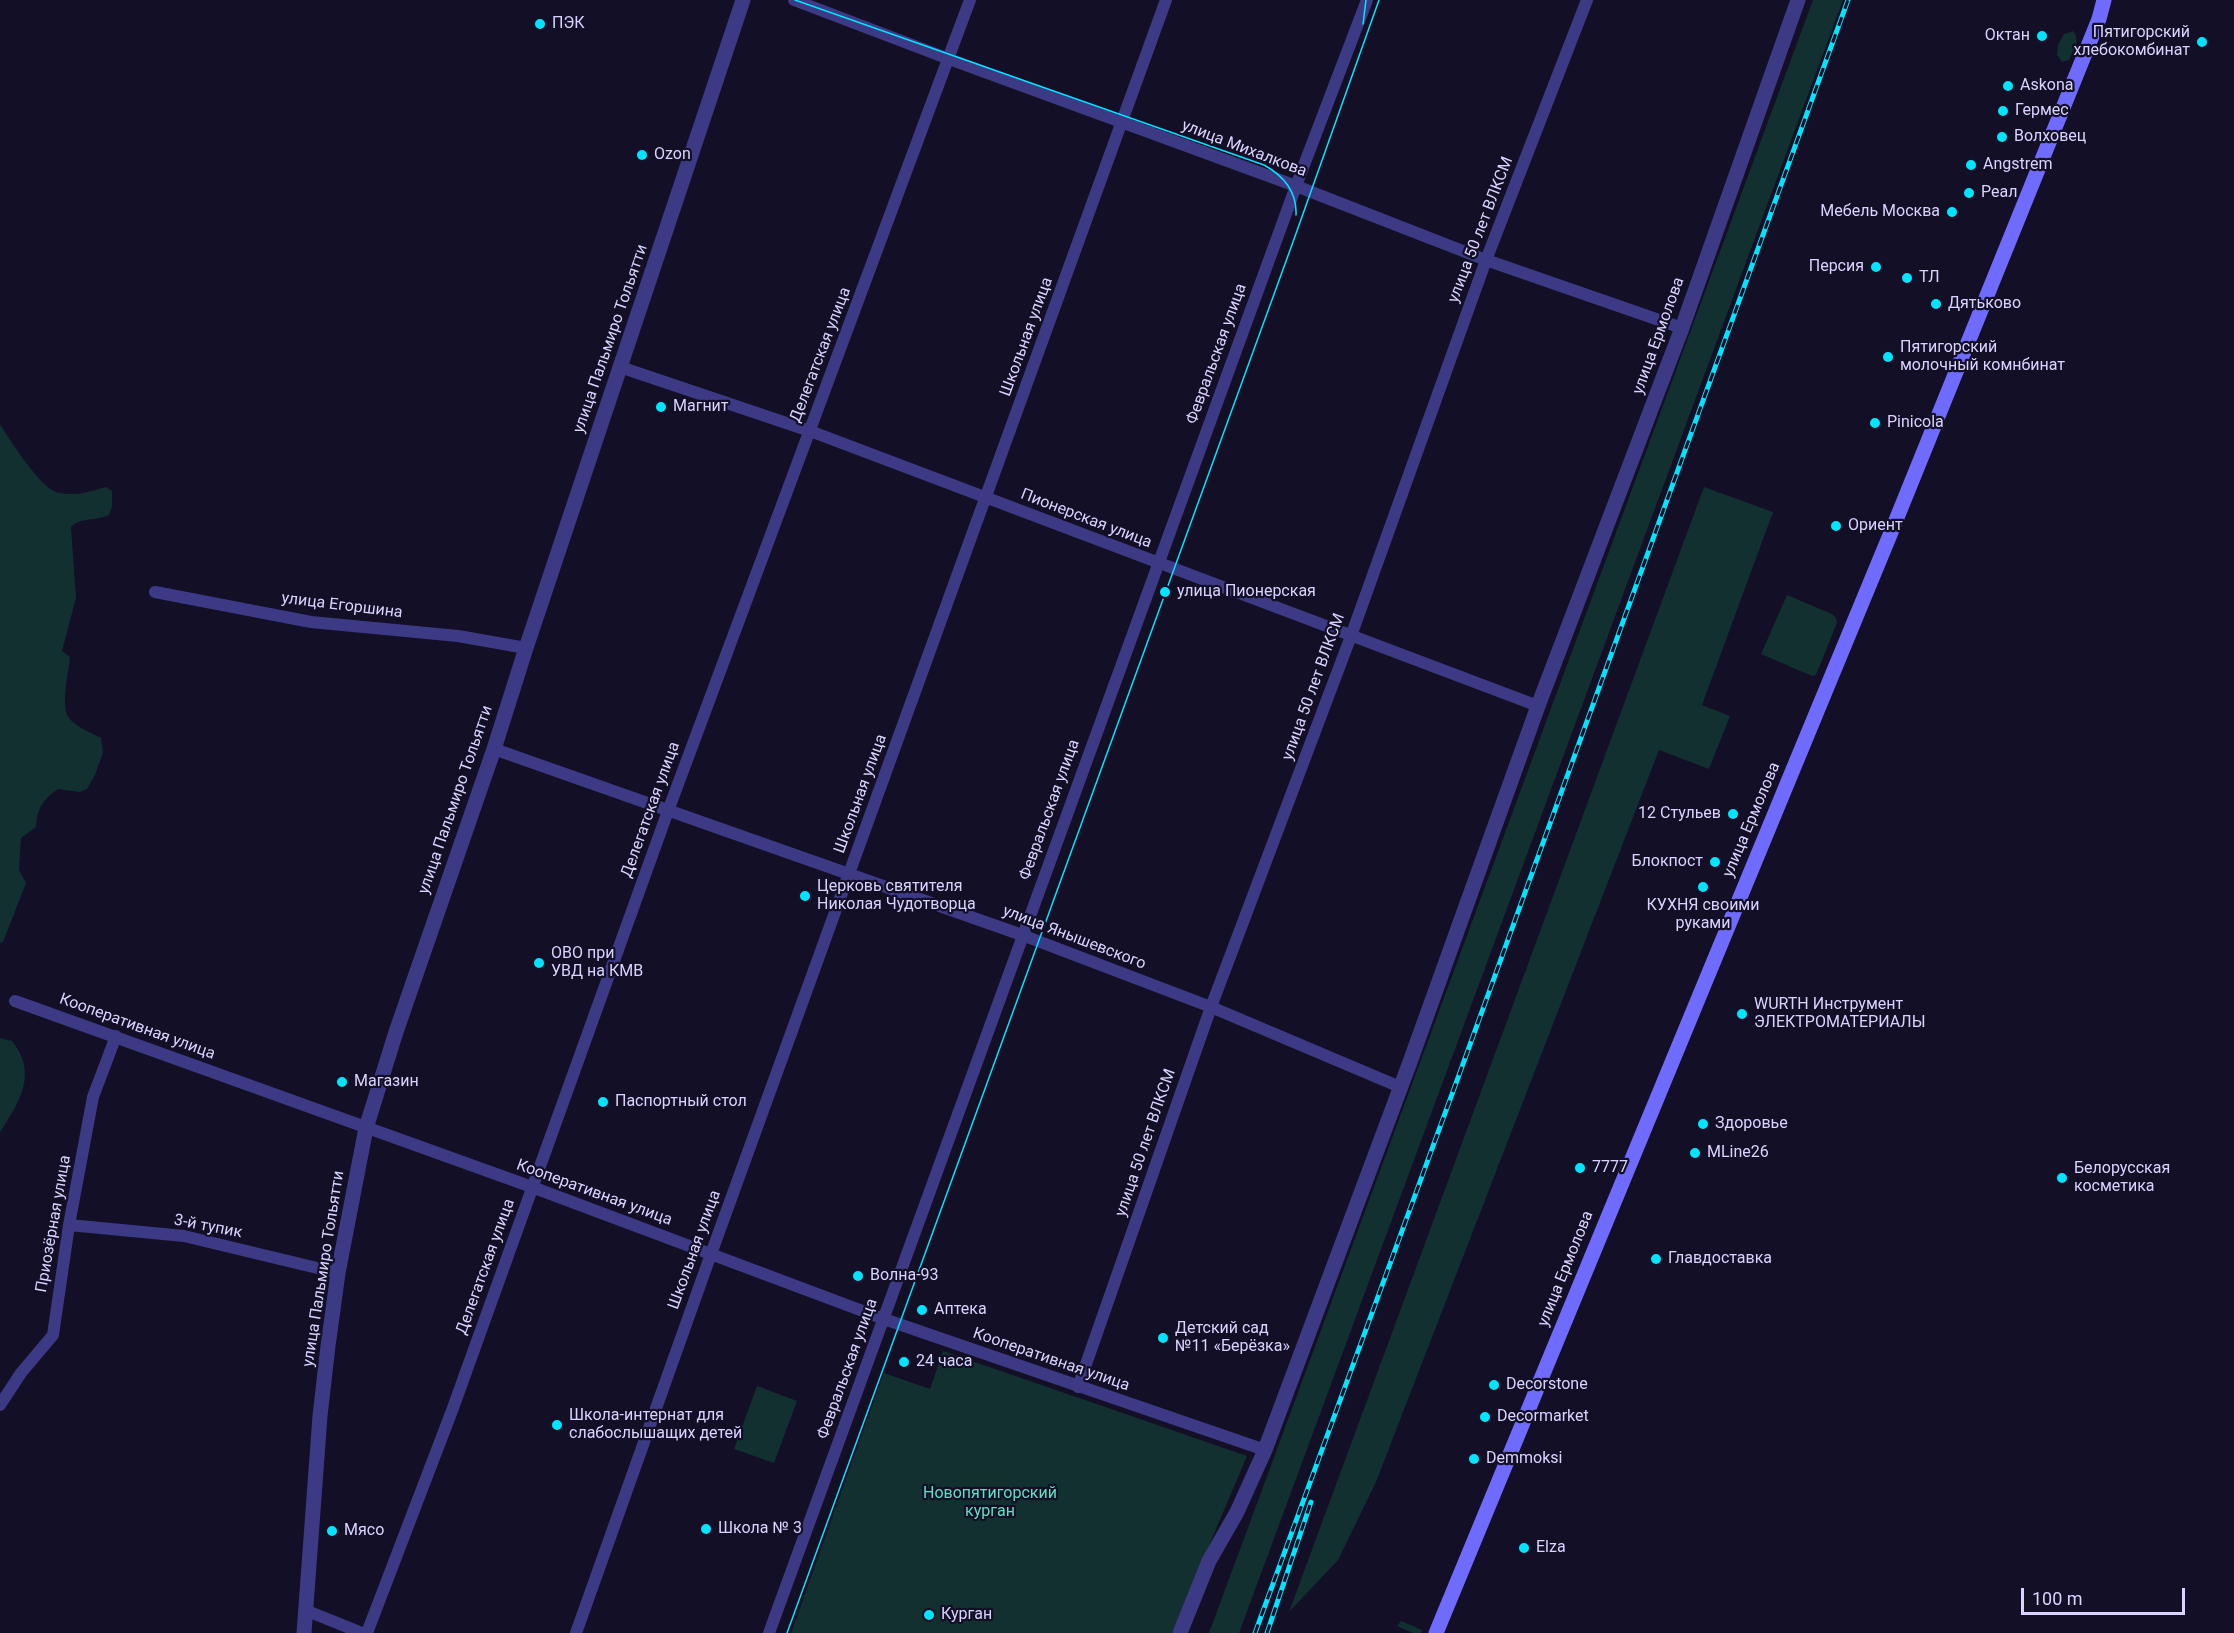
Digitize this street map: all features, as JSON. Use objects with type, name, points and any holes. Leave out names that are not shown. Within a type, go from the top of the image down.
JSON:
[{"type":"main road","name":"улица Ермолова","points":[[1436,1633],[1892,530],[2099,19],[2104,0]]},
{"type":"main road","name":"улица Ермолова","points":[[2099,19],[2112,0]]},
{"type":"street","name":"улица Пальмиро Тольятти","points":[[304,1633],[320,1416],[338,1273],[366,1128],[743,0]]},
{"type":"street","name":"улица Михалкова","points":[[794,0],[1296,186],[1486,260],[1682,328]]},
{"type":"street","name":"Делегатская улица","points":[[367,1633],[453,1408],[668,812],[970,0]]},
{"type":"street","name":"Школьная улица","points":[[576,1633],[711,1254],[1166,0]]},
{"type":"street","name":"Февральская улица","points":[[769,1633],[1022,935],[1366,0]]},
{"type":"street","name":"улица 50 лет ВЛКСМ","points":[[1078,1387],[1211,1007],[1351,636],[1486,260],[1587,0]]},
{"type":"street","name":"улица Ермолова","points":[[1180,1633],[1209,1561],[1237,1512],[1265,1450],[1538,706],[1682,328],[1796,0]]},
{"type":"street","name":"Пионерская улица","points":[[620,367],[810,431],[1538,706]]},
{"type":"street","name":"улица Егоршина","points":[[155,592],[311,622],[458,636],[526,648]]},
{"type":"street","name":"улица Янышевского","points":[[494,749],[1022,935],[1211,1007],[1400,1087]]},
{"type":"street","name":"Кооперативная улица","points":[[15,1001],[532,1187],[884,1319],[1265,1450]]},
{"type":"street","name":"Приозёрная улица","points":[[0,1405],[21,1373],[53,1335],[69,1225],[93,1097],[116,1036]]},
{"type":"street","name":"3-й тупик","points":[[69,1225],[184,1236],[338,1273]]},
{"type":"street","points":[[305,1610],[362,1633]]},
{"type":"green space","points":[[1813,0],[1843,0],[1239,1633],[1209,1633]]},
{"type":"green space","points":[[2073,31],[2076,45],[2069,60],[2062,62],[2057,55],[2058,45],[2064,34]]},
{"type":"green space","points":[[0,424],[25,462],[49,488],[56,492],[75,494],[106,487],[112,491],[112,507],[109,515],[84,520],[71,527],[76,598],[62,651],[70,657],[65,697],[66,713],[84,730],[101,738],[103,753],[87,789],[80,792],[58,789],[42,805],[36,827],[21,838],[19,870],[26,883],[3,942],[0,943]]},
{"type":"green space","points":[[1704,487],[1773,512],[1702,705],[1730,716],[1709,769],[1659,750],[1376,1482],[1338,1560],[1289,1612]]},
{"type":"green space","points":[[1787,595],[1832,614],[1836,618],[1837,623],[1816,675],[1812,676],[1761,654]]},
{"type":"green space","points":[[0,1038],[12,1041],[20,1053],[25,1076],[14,1110],[0,1132]]},
{"type":"green space","name":"Новопятигорский курган","points":[[943,1351],[1247,1456],[1172,1633],[791,1633],[884,1373],[930,1389]]},
{"type":"green space","points":[[757,1386],[797,1401],[774,1463],[734,1449]]},
{"type":"green space","points":[[1401,1621],[1422,1630],[1421,1633],[1413,1633],[1397,1626]]},
{"type":"tram line","points":[[795,0],[1264,165],[1278,174],[1292,192],[1296,215]]},
{"type":"tram line","points":[[1363,24],[1366,0]]},
{"type":"tram line","points":[[787,1633],[1379,0]]},
{"type":"railway","points":[[1255,1633],[1848,0]]},
{"type":"railway","points":[[1267,1633],[1311,1502]]},
{"type":"place","name":"ПЭК","points":[[540,24]]},
{"type":"place","name":"Октан","points":[[2042,36]]},
{"type":"place","name":"Пятигорский хлебокомбинат","points":[[2202,42]]},
{"type":"place","name":"Askona","points":[[2008,86]]},
{"type":"place","name":"Гермес","points":[[2003,111]]},
{"type":"place","name":"Волховец","points":[[2002,137]]},
{"type":"place","name":"Ozon","points":[[642,155]]},
{"type":"place","name":"Angstrem","points":[[1971,165]]},
{"type":"place","name":"Реал","points":[[1969,193]]},
{"type":"place","name":"Мебель Москва","points":[[1952,212]]},
{"type":"place","name":"Персия","points":[[1876,267]]},
{"type":"place","name":"ТЛ","points":[[1907,278]]},
{"type":"place","name":"Дятьково","points":[[1936,304]]},
{"type":"place","name":"Пятигорский молочный комнбинат","points":[[1888,357]]},
{"type":"place","name":"Магнит","points":[[661,407]]},
{"type":"place","name":"Pinicola","points":[[1875,423]]},
{"type":"place","name":"Ориент","points":[[1836,526]]},
{"type":"place","name":"улица Пионерская","points":[[1165,592]]},
{"type":"place","name":"12 Стульев","points":[[1733,814]]},
{"type":"place","name":"Блокпост","points":[[1715,862]]},
{"type":"place","name":"КУХНЯ своими руками","points":[[1703,887]]},
{"type":"place","name":"Церковь святителя Николая Чудотворца","points":[[805,896]]},
{"type":"place","name":"ОВО при УВД на КМВ","points":[[539,963]]},
{"type":"place","name":"WURTH Инструмент ЭЛЕКТРОМАТЕРИАЛЫ","points":[[1742,1014]]},
{"type":"place","name":"Магазин","points":[[342,1082]]},
{"type":"place","name":"Паспортный стол","points":[[603,1102]]},
{"type":"place","name":"Здоровье","points":[[1703,1124]]},
{"type":"place","name":"MLine26","points":[[1695,1153]]},
{"type":"place","name":"7777","points":[[1580,1168]]},
{"type":"place","name":"Белорусская косметика","points":[[2062,1178]]},
{"type":"place","name":"Главдоставка","points":[[1656,1259]]},
{"type":"place","name":"Волна-93","points":[[858,1276]]},
{"type":"place","name":"Аптека","points":[[922,1310]]},
{"type":"place","name":"Детский сад №11 «Берёзка»","points":[[1163,1338]]},
{"type":"place","name":"24 часа","points":[[904,1362]]},
{"type":"place","name":"Decorstone","points":[[1494,1385]]},
{"type":"place","name":"Decormarket","points":[[1485,1417]]},
{"type":"place","name":"Школа-интернат для слабослышащих детей","points":[[557,1425]]},
{"type":"place","name":"Demmoksi","points":[[1474,1459]]},
{"type":"place","name":"Школа № 3","points":[[706,1529]]},
{"type":"place","name":"Мясо","points":[[332,1531]]},
{"type":"place","name":"Elza","points":[[1524,1548]]},
{"type":"place","name":"Курган","points":[[929,1615]]}]
